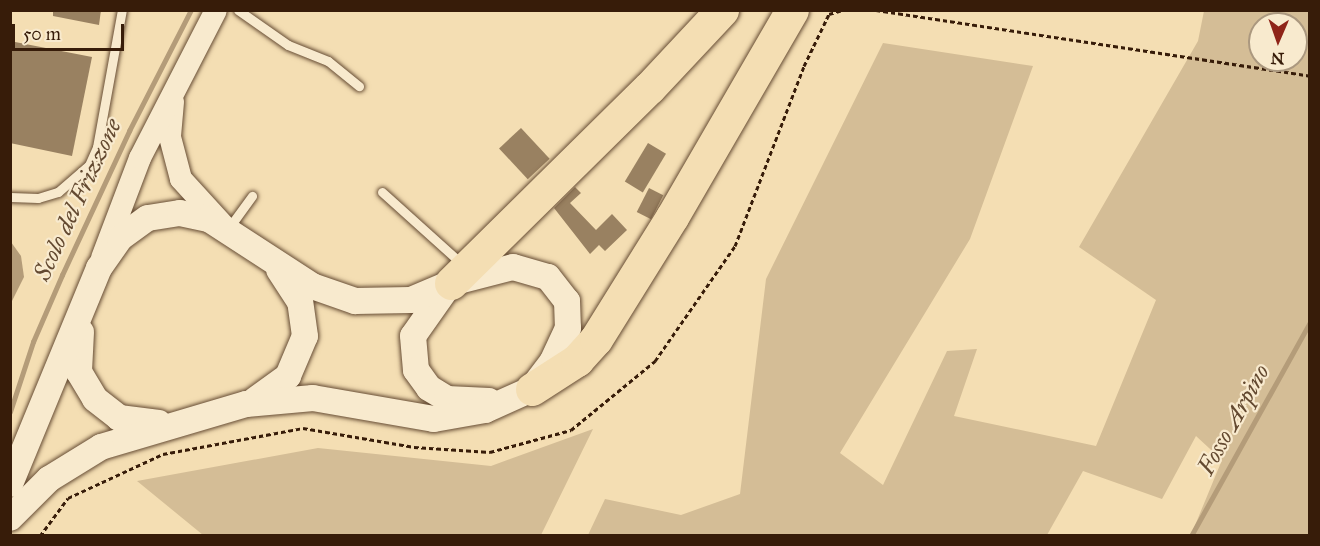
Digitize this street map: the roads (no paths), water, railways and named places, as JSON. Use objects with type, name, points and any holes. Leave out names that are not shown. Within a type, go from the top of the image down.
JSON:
[{"type":"highway","points":[[459,275],[649,88],[722,10]]},
{"type":"highway","points":[[527,391],[577,360],[596,339],[672,217],[792,10]]},
{"type":"main road","points":[[10,484],[88,302],[99,268],[120,238],[148,218],[188,213],[226,227],[275,264],[328,293],[369,303],[411,300],[459,275],[503,268],[526,268],[548,277],[561,291],[569,313],[564,342],[527,391],[485,410],[454,419],[412,417],[313,398],[246,404],[173,423],[109,444],[69,464],[26,498],[10,518]]},
{"type":"main road","points":[[246,404],[288,376],[305,336],[300,302],[275,264]]},
{"type":"main road","points":[[459,275],[414,336],[412,352],[422,379],[438,394],[459,402],[482,402],[527,391]]},
{"type":"main road","points":[[88,302],[78,363],[87,390],[119,418],[173,423]]},
{"type":"street","points":[[99,268],[126,191],[216,10]]},
{"type":"street","points":[[177,87],[170,120],[177,170],[194,198],[226,227]]},
{"type":"lane","points":[[10,197],[38,198],[58,192],[89,165],[97,147],[122,10]]},
{"type":"lane","points":[[238,10],[288,45],[328,61],[359,86]]},
{"type":"lane","points":[[382,192],[459,275]]},
{"type":"lane","points":[[226,227],[252,196]]},
{"type":"waterway","name":"Scolo del Frizzone","points":[[10,412],[33,342],[62,275],[129,131],[191,10]]},
{"type":"waterway","name":"Fosso Arpino","points":[[1191,536],[1310,322]]}]
